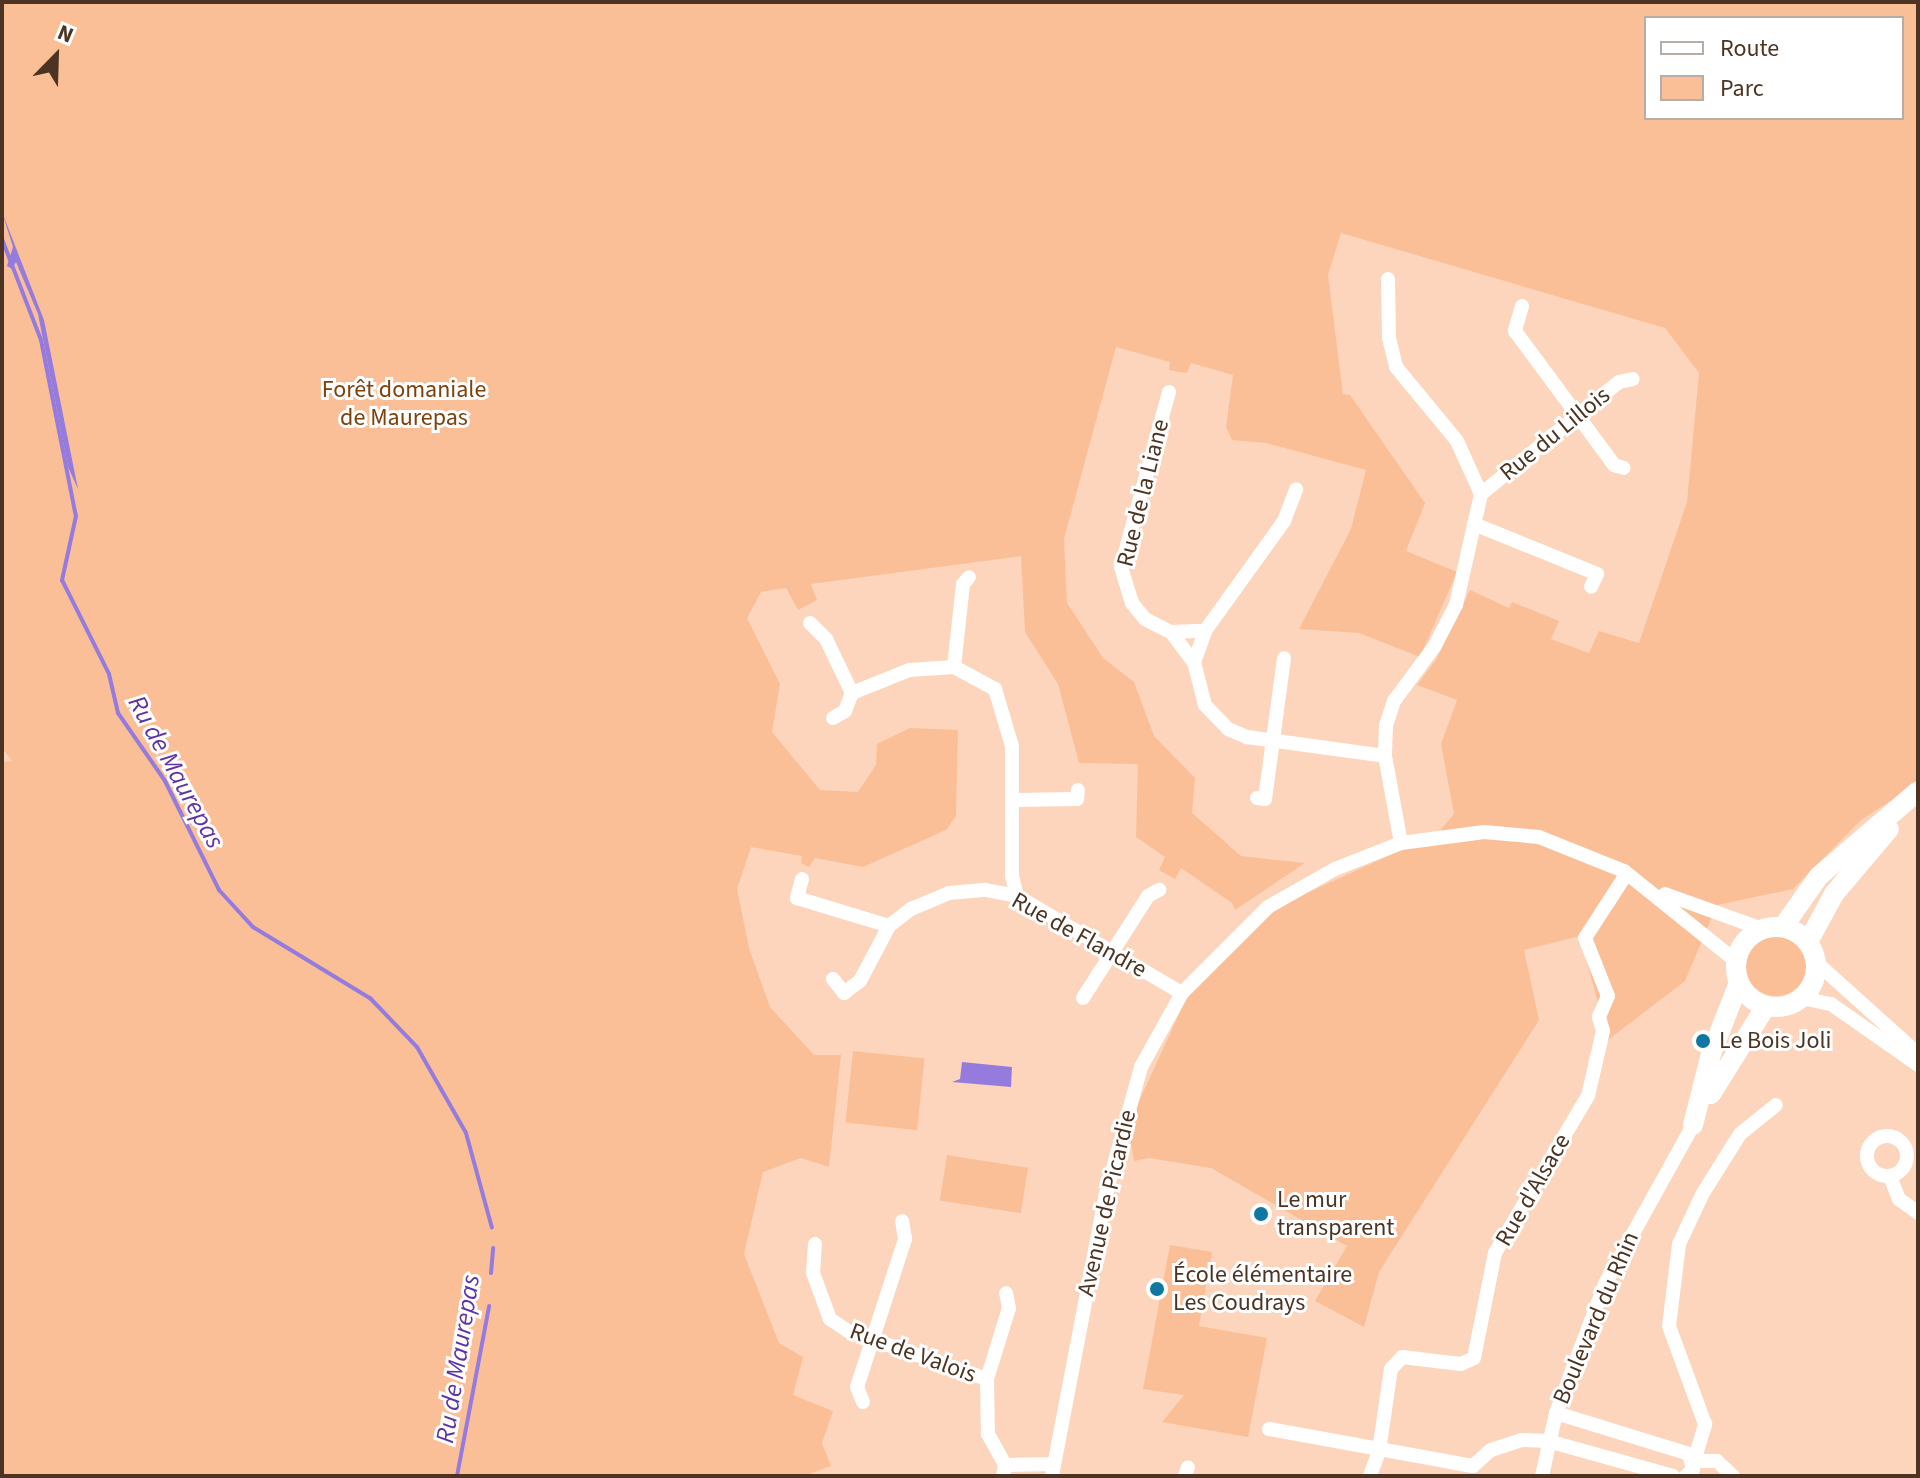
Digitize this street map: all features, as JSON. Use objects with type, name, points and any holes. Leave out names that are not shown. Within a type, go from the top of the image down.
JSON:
[{"type":"street","points":[[1388,279],[1389,338],[1396,367],[1457,441],[1481,494],[1456,605],[1434,647],[1394,701],[1385,756],[1401,843]]},
{"type":"street","points":[[1522,306],[1515,331],[1614,465],[1624,468]]},
{"type":"street","name":"Rue du Lillois","points":[[1481,494],[1619,382],[1633,379]]},
{"type":"street","name":"Rue de la Liane","points":[[1169,392],[1121,567],[1132,603],[1145,619],[1171,632],[1194,662],[1205,705],[1217,719],[1247,737],[1385,756]]},
{"type":"street","points":[[1194,662],[1205,631],[1284,521],[1296,489]]},
{"type":"street","points":[[1474,524],[1597,574],[1591,587]]},
{"type":"street","points":[[954,667],[963,584],[969,577]]},
{"type":"street","points":[[810,623],[826,639],[852,693]]},
{"type":"street","points":[[1171,632],[1205,631]]},
{"type":"street","points":[[1257,798],[1265,799],[1284,658]]},
{"type":"street","points":[[833,718],[845,711],[852,693],[909,670],[954,667],[995,689],[1012,746],[1012,876],[1017,896]]},
{"type":"street","points":[[1014,800],[1077,799],[1078,790]]},
{"type":"street","points":[[1783,927],[1819,876],[1918,791]]},
{"type":"street","points":[[1808,942],[1834,894],[1866,852],[1918,799]]},
{"type":"street","name":"Avenue de Picardie","points":[[1053,1470],[1120,1130],[1141,1067],[1182,993],[1268,907],[1335,869],[1401,843],[1484,832],[1539,837],[1627,873],[1651,889],[1736,961]]},
{"type":"street","name":"Rue d'Alsace","points":[[1379,1451],[1388,1382],[1402,1357],[1461,1364],[1474,1358],[1495,1253],[1588,1096],[1603,1031],[1599,1017],[1608,996],[1585,938],[1627,873]]},
{"type":"street","points":[[802,879],[797,898],[889,926]]},
{"type":"street","name":"Avenue de Picardie","points":[[1651,889],[1762,929]]},
{"type":"street","name":"Rue de Flandre","points":[[833,979],[844,993],[860,981],[889,926],[911,909],[949,893],[986,890],[1017,896],[1182,993]]},
{"type":"street","points":[[1083,998],[1148,896],[1159,890]]},
{"type":"street","points":[[1817,963],[1814,983],[1802,998],[1785,1007],[1766,1006],[1739,983],[1736,961],[1745,941],[1762,929],[1783,927],[1808,942],[1817,963],[1918,1054]]},
{"type":"street","name":"Boulevard du Rhin","points":[[1693,1125],[1711,1054],[1739,983]]},
{"type":"street","points":[[1802,998],[1831,1004],[1918,1065]]},
{"type":"street","name":"Boulevard du Rhin","points":[[1542,1476],[1556,1413],[1605,1284],[1719,1074],[1766,1006]]},
{"type":"street","points":[[1687,1476],[1705,1424],[1669,1326],[1679,1244],[1703,1193],[1740,1134],[1776,1105]]},
{"type":"street","points":[[1890,1176],[1899,1199],[1918,1213]]},
{"type":"street","points":[[863,1402],[857,1387],[905,1239],[902,1221]]},
{"type":"street","name":"Rue de Valois","points":[[815,1244],[813,1273],[825,1310],[848,1331],[987,1379],[988,1434],[1004,1470],[1053,1470]]},
{"type":"street","points":[[987,1379],[1009,1308],[1006,1293]]},
{"type":"street","points":[[1556,1413],[1652,1443],[1694,1461],[1717,1461],[1733,1476]]},
{"type":"street","points":[[1269,1429],[1476,1471],[1491,1450],[1521,1440],[1548,1441],[1647,1472],[1673,1476]]},
{"type":"street","points":[[1647,1472],[1641,1453],[1652,1443]]},
{"type":"street","points":[[1370,1476],[1379,1451]]},
{"type":"green space","name":"Forêt domaniale de Maurepas","points":[[2,2],[1918,2],[1918,783],[1861,820],[1793,889],[1717,905],[1685,981],[1608,1040],[1580,936],[1524,950],[1539,1020],[1379,1272],[1364,1327],[1315,1301],[1347,1246],[1211,1168],[1149,1158],[1134,1161],[1128,1125],[1187,997],[1268,911],[1438,833],[1454,814],[1441,744],[1457,700],[1417,685],[1436,660],[1470,590],[1509,608],[1512,602],[1559,621],[1551,639],[1589,653],[1599,631],[1639,643],[1687,502],[1699,373],[1665,328],[1341,233],[1328,275],[1343,394],[1350,395],[1425,503],[1406,551],[1457,572],[1420,657],[1359,633],[1299,629],[1351,529],[1366,470],[1266,443],[1232,440],[1226,427],[1233,375],[1191,363],[1187,373],[1169,370],[1170,362],[1116,347],[1064,539],[1067,603],[1103,658],[1134,682],[1154,736],[1195,778],[1192,813],[1241,856],[1305,863],[1235,910],[1232,903],[1181,868],[1175,879],[1159,870],[1165,857],[1136,837],[1138,764],[1079,763],[1058,684],[1025,632],[1021,556],[811,584],[817,600],[798,610],[786,588],[761,592],[747,618],[780,684],[772,732],[820,790],[858,792],[876,765],[877,744],[910,728],[958,730],[956,816],[946,830],[863,867],[815,858],[809,867],[801,863],[802,856],[751,847],[737,889],[749,948],[770,1007],[814,1055],[841,1055],[829,1167],[801,1158],[763,1172],[744,1254],[779,1343],[803,1357],[793,1395],[833,1411],[822,1443],[831,1466],[803,1476],[2,1476],[2,762],[12,761],[2,748]]},
{"type":"green space","points":[[1776,936],[1787,938],[1797,945],[1804,955],[1804,977],[1797,987],[1787,994],[1776,996],[1765,994],[1755,987],[1748,977],[1746,966],[1748,955],[1755,945],[1765,938]]},
{"type":"green space","points":[[853,1051],[925,1059],[917,1130],[845,1123]]},
{"type":"green space","points":[[947,1155],[1028,1168],[1021,1213],[940,1200]]},
{"type":"green space","points":[[1170,1245],[1212,1252],[1199,1326],[1267,1338],[1248,1437],[1162,1422],[1184,1395],[1143,1389]]},
{"type":"shaded area","points":[[2,212],[44,320],[78,489],[68,467],[38,314],[16,262],[12,269],[7,266],[13,247]]},
{"type":"shaded area","points":[[962,1062],[1012,1067],[1011,1087],[952,1082],[960,1079]]},
{"type":"waterway","name":"Ru de Maurepas","points":[[2,239],[41,340],[76,516],[62,580],[109,674],[118,713],[165,781],[219,890],[253,927],[370,998],[417,1047],[466,1133],[492,1228]]},
{"type":"waterway","name":"Ru de Maurepas","points":[[491,1273],[493,1248]]},
{"type":"waterway","name":"Ru de Maurepas","points":[[457,1476],[489,1306]]},
{"type":"place","name":"Le Bois Joli","points":[[1703,1041]]},
{"type":"place","name":"Le mur transparent","points":[[1261,1214]]},
{"type":"place","name":"École élémentaire Les Coudrays","points":[[1157,1289]]}]
